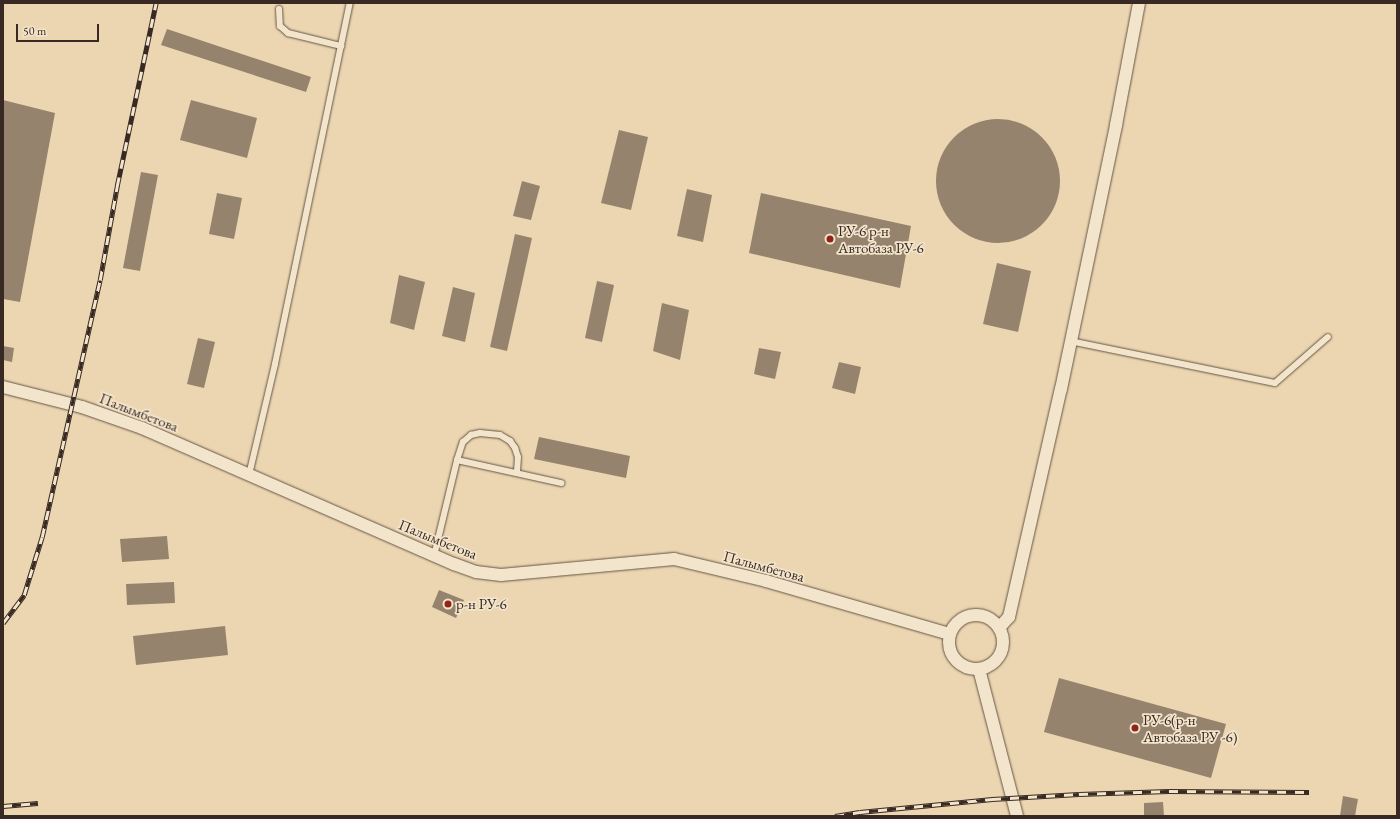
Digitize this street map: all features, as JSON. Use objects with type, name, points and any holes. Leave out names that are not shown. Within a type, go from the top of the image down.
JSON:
[{"type":"street","points":[[999,628],[1008,617],[1070,341],[1116,125],[1139,3]]},
{"type":"street","name":"Палымбетова","points":[[3,387],[88,409],[142,428],[434,556],[476,572],[502,575],[674,559],[766,582],[950,634]]},
{"type":"street","points":[[977,614],[990,619],[999,628],[1003,641],[1000,654],[995,661],[979,669],[965,666],[954,659],[949,647],[950,634],[960,619],[977,614]]},
{"type":"street","points":[[979,669],[1017,816]]},
{"type":"lane","points":[[249,475],[275,364],[350,3]]},
{"type":"lane","points":[[279,9],[280,26],[288,34],[341,46]]},
{"type":"lane","points":[[1070,341],[1275,383],[1328,337]]},
{"type":"lane","points":[[434,556],[457,460],[463,442],[470,435],[480,432],[500,435],[510,441],[515,448],[518,457],[517,473]]},
{"type":"lane","points":[[457,460],[561,483]]},
{"type":"building","points":[[167,29],[311,77],[306,92],[161,45]]},
{"type":"building","points":[[3,100],[55,113],[20,302],[3,299]]},
{"type":"building","points":[[191,100],[257,118],[247,158],[180,140]]},
{"type":"building","points":[[998,119],[1010,120],[1022,124],[1033,129],[1042,137],[1050,146],[1055,157],[1059,169],[1059,193],[1055,205],[1050,216],[1042,225],[1033,233],[1022,238],[1010,242],[998,243],[986,242],[974,238],[963,233],[954,225],[946,216],[941,205],[937,193],[936,181],[937,169],[941,157],[946,146],[954,137],[963,129],[974,124],[986,120]]},
{"type":"building","points":[[619,130],[648,137],[631,210],[601,203]]},
{"type":"building","points":[[141,172],[158,175],[140,271],[123,268]]},
{"type":"building","points":[[522,181],[540,186],[531,220],[513,216]]},
{"type":"building","points":[[687,189],[712,195],[703,242],[677,236]]},
{"type":"building","points":[[217,193],[242,198],[234,239],[209,234]]},
{"type":"building","name":"РУ-6 р-н Автобаза РУ-6","points":[[761,193],[911,226],[900,288],[749,253]]},
{"type":"building","points":[[515,234],[532,238],[507,351],[490,347]]},
{"type":"building","points":[[997,263],[1031,271],[1018,332],[983,324]]},
{"type":"building","points":[[399,275],[425,282],[414,330],[390,323]]},
{"type":"building","points":[[597,281],[614,285],[602,342],[585,338]]},
{"type":"building","points":[[453,287],[475,293],[465,342],[442,336]]},
{"type":"building","points":[[662,303],[689,310],[680,360],[653,351]]},
{"type":"building","points":[[198,338],[215,342],[204,388],[187,384]]},
{"type":"building","points":[[3,346],[14,348],[12,362],[3,360]]},
{"type":"building","points":[[759,348],[781,352],[775,379],[754,374]]},
{"type":"building","points":[[839,362],[861,367],[855,394],[832,388]]},
{"type":"building","points":[[539,437],[630,456],[626,478],[534,459]]},
{"type":"building","points":[[167,536],[169,559],[122,562],[120,539]]},
{"type":"building","points":[[174,582],[175,603],[127,605],[126,584]]},
{"type":"building","name":"р-н РУ-6","points":[[439,590],[464,600],[456,618],[432,607]]},
{"type":"building","points":[[225,626],[228,655],[136,665],[133,636]]},
{"type":"building","name":"РУ-6(р-н Автобаза РУ -6)","points":[[1059,678],[1226,724],[1211,778],[1044,732]]},
{"type":"building","points":[[1343,796],[1358,799],[1355,816],[1340,816]]},
{"type":"building","points":[[1163,802],[1164,816],[1144,816],[1144,803]]},
{"type":"railway","points":[[3,623],[24,595],[42,537],[100,280],[117,186],[156,3]]},
{"type":"railway","points":[[835,816],[860,812],[992,799],[1079,794],[1169,791],[1309,792]]},
{"type":"railway","points":[[3,806],[38,803]]},
{"type":"place","name":"РУ-6 р-н Автобаза РУ-6","points":[[830,239]]},
{"type":"place","name":"р-н РУ-6","points":[[448,604]]},
{"type":"place","name":"РУ-6(р-н Автобаза РУ -6)","points":[[1135,728]]}]
